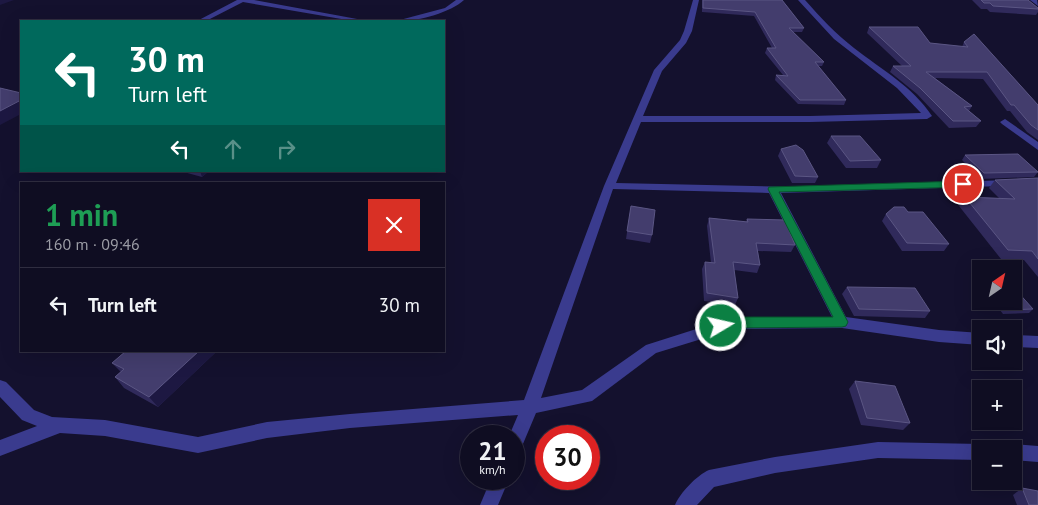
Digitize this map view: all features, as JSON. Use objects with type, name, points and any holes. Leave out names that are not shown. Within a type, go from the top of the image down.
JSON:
[{"type":"street","points":[[203,20],[242,0],[358,20]]},
{"type":"street","points":[[404,20],[447,9],[461,0]]},
{"type":"street","points":[[523,425],[609,186],[658,70],[685,36],[696,0]]},
{"type":"street","points":[[638,119],[810,119],[927,116],[924,110],[900,87],[842,42],[800,0]]},
{"type":"street","points":[[1033,0],[1038,4]]},
{"type":"street","points":[[1005,122],[1038,147]]},
{"type":"street","points":[[609,186],[773,189],[1038,182]]},
{"type":"street","points":[[773,189],[842,322]]},
{"type":"street","points":[[0,387],[28,416],[52,425],[105,428],[198,445],[267,430],[350,421],[530,407],[586,396],[651,348],[734,322],[842,322],[939,336],[972,338]]},
{"type":"street","points":[[1022,341],[1038,342]]},
{"type":"street","points":[[0,448],[62,425]]},
{"type":"street","points":[[684,505],[709,479],[775,464],[878,450],[972,452]]},
{"type":"street","points":[[1022,453],[1038,454]]},
{"type":"street","points":[[489,505],[495,490]]},
{"type":"building","points":[[703,0],[782,0],[804,28],[789,28],[824,62],[815,62],[846,100],[800,100],[776,75],[788,76],[767,48],[776,48],[755,12],[703,8]]},
{"type":"building","points":[[981,0],[1028,0],[1038,9],[993,6]]},
{"type":"building","points":[[869,27],[918,27],[930,43],[968,47],[964,42],[974,34],[1038,105],[1038,130],[1031,125],[1014,105],[1011,105],[987,72],[926,72],[972,106],[964,107],[981,121],[953,121],[920,88],[893,66],[911,66]]},
{"type":"building","points":[[0,88],[20,93],[20,101],[0,111]]},
{"type":"building","points":[[831,136],[860,136],[881,160],[850,161]]},
{"type":"building","points":[[796,145],[803,150],[818,177],[795,176],[781,149]]},
{"type":"building","points":[[1018,154],[1038,172],[984,173],[965,155]]},
{"type":"building","points":[[1038,178],[1038,259],[1032,251],[1008,250],[965,197],[1015,199],[995,180]]},
{"type":"building","points":[[631,206],[655,210],[652,235],[627,231]]},
{"type":"building","points":[[894,207],[904,207],[908,212],[923,212],[949,244],[907,243],[886,214]]},
{"type":"building","points":[[709,218],[748,222],[747,219],[785,220],[795,245],[756,243],[760,265],[733,262],[738,298],[707,293],[705,262],[715,263]]},
{"type":"building","points":[[847,287],[915,288],[930,311],[859,309]]},
{"type":"building","points":[[1022,297],[1033,309],[1022,309]]},
{"type":"building","points":[[125,352],[198,352],[149,397],[115,377],[124,369],[112,363]]},
{"type":"building","points":[[855,381],[895,386],[910,423],[867,418]]},
{"type":"building","points":[[1022,488],[1038,491],[1038,505],[1029,505]]},
{"type":"route","points":[[721,326],[734,322],[842,322],[773,189],[794,190],[963,184]]}]
